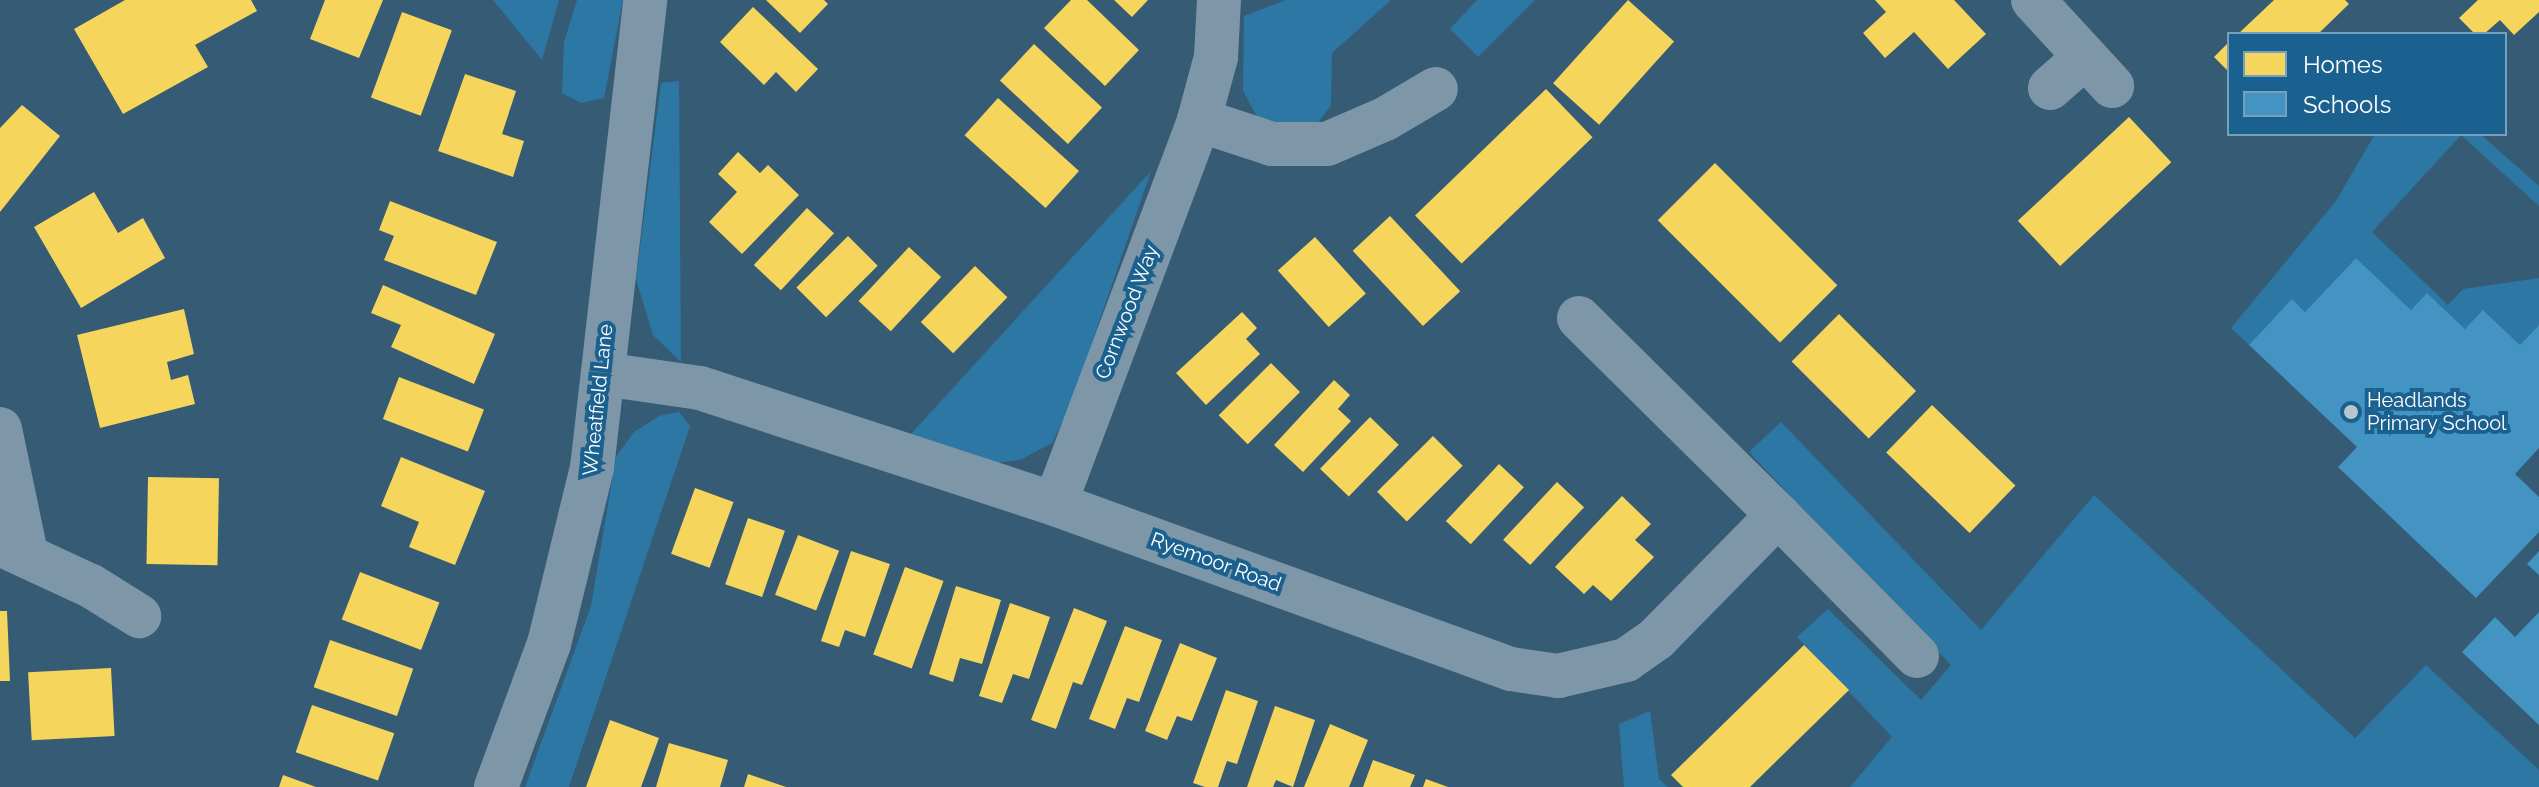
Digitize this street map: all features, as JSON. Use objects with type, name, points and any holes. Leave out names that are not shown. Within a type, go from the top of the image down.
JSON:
[{"type":"street","name":"Wheatfield Lane","points":[[496,787],[571,572],[592,468],[612,252],[645,0]]},
{"type":"street","name":"Cornwood Way","points":[[1055,504],[1199,120],[1216,57],[1219,0]]},
{"type":"street","points":[[2033,0],[2099,72],[2050,88]]},
{"type":"street","points":[[1199,120],[1272,144],[1327,144],[1385,119],[1436,89]]},
{"type":"street","points":[[1579,318],[1917,656]]},
{"type":"street","name":"Ryemoor Road","points":[[603,374],[700,388],[1055,504],[1511,669],[1558,676],[1626,660],[1656,639],[1778,515]]},
{"type":"street","points":[[0,429],[13,549],[139,616]]},
{"type":"shaded area","points":[[493,0],[559,0],[542,60]]},
{"type":"shaded area","points":[[577,0],[623,0],[604,98],[581,103],[562,93],[564,42]]},
{"type":"shaded area","points":[[1286,0],[1391,0],[1332,53],[1331,105],[1312,131],[1259,120],[1243,91],[1244,16]]},
{"type":"shaded area","points":[[1477,0],[1535,0],[1478,57],[1450,29]]},
{"type":"shaded area","points":[[679,81],[681,362],[653,335],[636,279],[661,83]]},
{"type":"shaded area","points":[[2374,136],[2460,136],[2372,232],[2448,305],[2463,289],[2539,278],[2539,325],[2520,345],[2484,311],[2465,329],[2427,293],[2411,310],[2356,258],[2305,312],[2292,300],[2249,345],[2231,328],[2336,201]]},
{"type":"shaded area","points":[[2462,136],[2482,136],[2539,186],[2539,206]]},
{"type":"shaded area","points":[[1151,171],[1070,407],[1052,443],[1020,460],[995,463],[909,436]]},
{"type":"shaded area","points":[[679,412],[690,426],[569,787],[525,787],[591,606],[616,457],[634,432],[659,416]]},
{"type":"shaded area","points":[[1781,422],[1981,630],[2094,495],[2355,738],[2426,665],[2539,770],[2539,787],[1850,787],[1892,737],[1797,637],[1828,609],[1921,700],[1951,665],[1749,452]]},
{"type":"shaded area","points":[[1650,711],[1659,779],[1668,787],[1624,787],[1619,724]]},
{"type":"building: Homes","points":[[125,0],[251,0],[257,11],[195,45],[208,67],[123,114],[74,29]]},
{"type":"building: Homes","points":[[325,0],[383,0],[359,58],[310,39]]},
{"type":"building: Homes","points":[[766,0],[824,0],[828,4],[800,33]]},
{"type":"building: Homes","points":[[1071,0],[1087,0],[1139,50],[1105,86],[1044,28]]},
{"type":"building: Homes","points":[[1114,0],[1148,0],[1132,17]]},
{"type":"building: Homes","points":[[1628,0],[1674,41],[1599,125],[1553,83]]},
{"type":"building: Homes","points":[[1875,0],[1954,0],[1986,34],[1948,69],[1914,32],[1885,58],[1863,33],[1886,12]]},
{"type":"building: Homes","points":[[2274,0],[2345,0],[2349,4],[2320,32],[2240,32]]},
{"type":"building: Homes","points":[[2478,0],[2539,0],[2539,12],[2514,35],[2500,20],[2486,32],[2473,32],[2459,18]]},
{"type":"building: Homes","points":[[753,7],[818,69],[796,92],[776,72],[764,85],[720,42]]},
{"type":"building: Homes","points":[[402,12],[452,30],[421,116],[371,98]]},
{"type":"building: Homes","points":[[1034,44],[1102,107],[1068,144],[1000,81]]},
{"type":"building: Homes","points":[[2227,44],[2227,70],[2214,57]]},
{"type":"building: Homes","points":[[465,74],[516,91],[502,134],[524,141],[513,177],[438,151]]},
{"type":"building: Homes","points":[[1546,89],[1593,137],[1462,264],[1415,215]]},
{"type":"building: Homes","points":[[998,98],[1079,171],[1046,208],[965,135]]},
{"type":"building: Homes","points":[[22,105],[60,136],[0,212],[0,128]]},
{"type":"building: Homes","points":[[2129,117],[2171,162],[2060,266],[2018,221]]},
{"type":"building: Homes","points":[[738,152],[760,173],[768,165],[799,195],[742,254],[709,222],[737,192],[718,174]]},
{"type":"building: Homes","points":[[1715,163],[1837,285],[1780,343],[1658,220]]},
{"type":"building: Homes","points":[[94,192],[118,233],[143,218],[165,258],[81,308],[34,227]]},
{"type":"building: Homes","points":[[390,201],[497,242],[476,295],[384,260],[394,236],[379,230]]},
{"type":"building: Homes","points":[[807,208],[834,233],[781,290],[754,265]]},
{"type":"building: Homes","points":[[1390,216],[1460,291],[1423,326],[1353,251]]},
{"type":"building: Homes","points":[[848,236],[878,266],[826,317],[796,288]]},
{"type":"building: Homes","points":[[1315,237],[1366,293],[1329,327],[1278,270]]},
{"type":"building: Homes","points":[[909,247],[941,277],[891,331],[859,301]]},
{"type":"building: Homes","points":[[975,266],[1007,297],[953,353],[921,322]]},
{"type":"building: Homes","points":[[383,285],[495,334],[474,384],[391,347],[401,325],[371,313]]},
{"type":"building: Homes","points":[[184,309],[194,354],[167,362],[171,380],[188,375],[195,404],[100,428],[77,335]]},
{"type":"building: Homes","points":[[1242,312],[1257,328],[1246,339],[1260,354],[1206,405],[1176,373]]},
{"type":"building: Homes","points":[[1839,314],[1916,391],[1869,438],[1792,361]]},
{"type":"building: Homes","points":[[1271,363],[1300,392],[1248,444],[1219,415]]},
{"type":"building: Homes","points":[[399,377],[484,410],[468,452],[383,419]]},
{"type":"building: Homes","points":[[1334,380],[1350,395],[1338,409],[1351,421],[1303,472],[1274,445]]},
{"type":"building: Homes","points":[[1932,405],[2015,486],[1970,533],[1886,452]]},
{"type":"building: Homes","points":[[1370,417],[1399,445],[1349,497],[1320,469]]},
{"type":"building: Homes","points":[[1433,436],[1463,466],[1407,522],[1377,492]]},
{"type":"building: Homes","points":[[401,457],[485,491],[455,565],[409,547],[419,522],[381,506]]},
{"type":"building: Homes","points":[[1499,464],[1524,487],[1471,544],[1446,521]]},
{"type":"building: Homes","points":[[148,477],[219,478],[217,565],[146,564]]},
{"type":"building: Homes","points":[[1557,482],[1584,507],[1530,565],[1503,540]]},
{"type":"building: Homes","points":[[695,488],[734,502],[710,568],[671,554]]},
{"type":"building: Homes","points":[[1622,496],[1651,524],[1635,540],[1654,557],[1611,601],[1593,585],[1584,594],[1555,567]]},
{"type":"building: Homes","points":[[748,518],[785,531],[762,597],[725,584]]},
{"type":"building: Homes","points":[[798,535],[839,551],[816,611],[775,595]]},
{"type":"building: Homes","points":[[851,551],[890,564],[865,637],[845,630],[839,647],[821,641]]},
{"type":"building: Homes","points":[[905,567],[944,581],[912,668],[873,654]]},
{"type":"building: Homes","points":[[360,572],[439,602],[421,650],[342,620]]},
{"type":"building: Homes","points":[[956,586],[1001,600],[982,664],[960,658],[953,682],[929,674]]},
{"type":"building: Homes","points":[[1010,603],[1050,617],[1029,679],[1013,674],[1002,703],[979,696]]},
{"type":"building: Homes","points":[[1074,608],[1107,621],[1082,685],[1073,682],[1056,729],[1031,720]]},
{"type":"building: Homes","points":[[0,611],[7,611],[10,681],[0,681]]},
{"type":"building: Homes","points":[[1125,626],[1162,640],[1139,702],[1127,698],[1115,729],[1089,719]]},
{"type":"building: Homes","points":[[330,640],[413,669],[397,716],[314,687]]},
{"type":"building: Homes","points":[[1180,643],[1217,658],[1192,721],[1177,716],[1167,740],[1145,731]]},
{"type":"building: Homes","points":[[1804,645],[1849,690],[1750,787],[1683,787],[1671,775]]},
{"type":"building: Homes","points":[[111,668],[115,736],[32,740],[28,672]]},
{"type":"building: Homes","points":[[1226,690],[1258,701],[1237,764],[1227,761],[1218,787],[1205,787],[1193,783]]},
{"type":"building: Homes","points":[[312,705],[394,733],[378,781],[296,752]]},
{"type":"building: Homes","points":[[1275,706],[1315,720],[1293,787],[1276,780],[1273,787],[1247,787]]},
{"type":"building: Homes","points":[[610,720],[659,738],[641,787],[586,787]]},
{"type":"building: Homes","points":[[1330,724],[1368,740],[1349,787],[1304,787]]},
{"type":"building: Homes","points":[[669,743],[728,760],[720,787],[656,787]]},
{"type":"building: Homes","points":[[1373,760],[1415,775],[1410,787],[1363,787]]},
{"type":"building: Homes","points":[[748,774],[786,787],[744,787]]},
{"type":"building: Homes","points":[[283,775],[316,787],[279,787]]},
{"type":"building: Homes","points":[[1426,779],[1448,787],[1423,787]]},
{"type":"building: Schools","points":[[2356,258],[2411,310],[2427,293],[2465,329],[2483,310],[2520,345],[2539,325],[2539,448],[2515,474],[2539,497],[2539,532],[2476,598],[2338,467],[2357,447],[2249,345],[2292,299],[2305,312]]},
{"type":"building: Schools","points":[[2539,551],[2539,575],[2527,564]]},
{"type":"building: Schools","points":[[2539,612],[2539,725],[2462,652],[2495,617],[2515,637]]},
{"type":"place","name":"Headlands Primary School","points":[[2351,412]]}]
